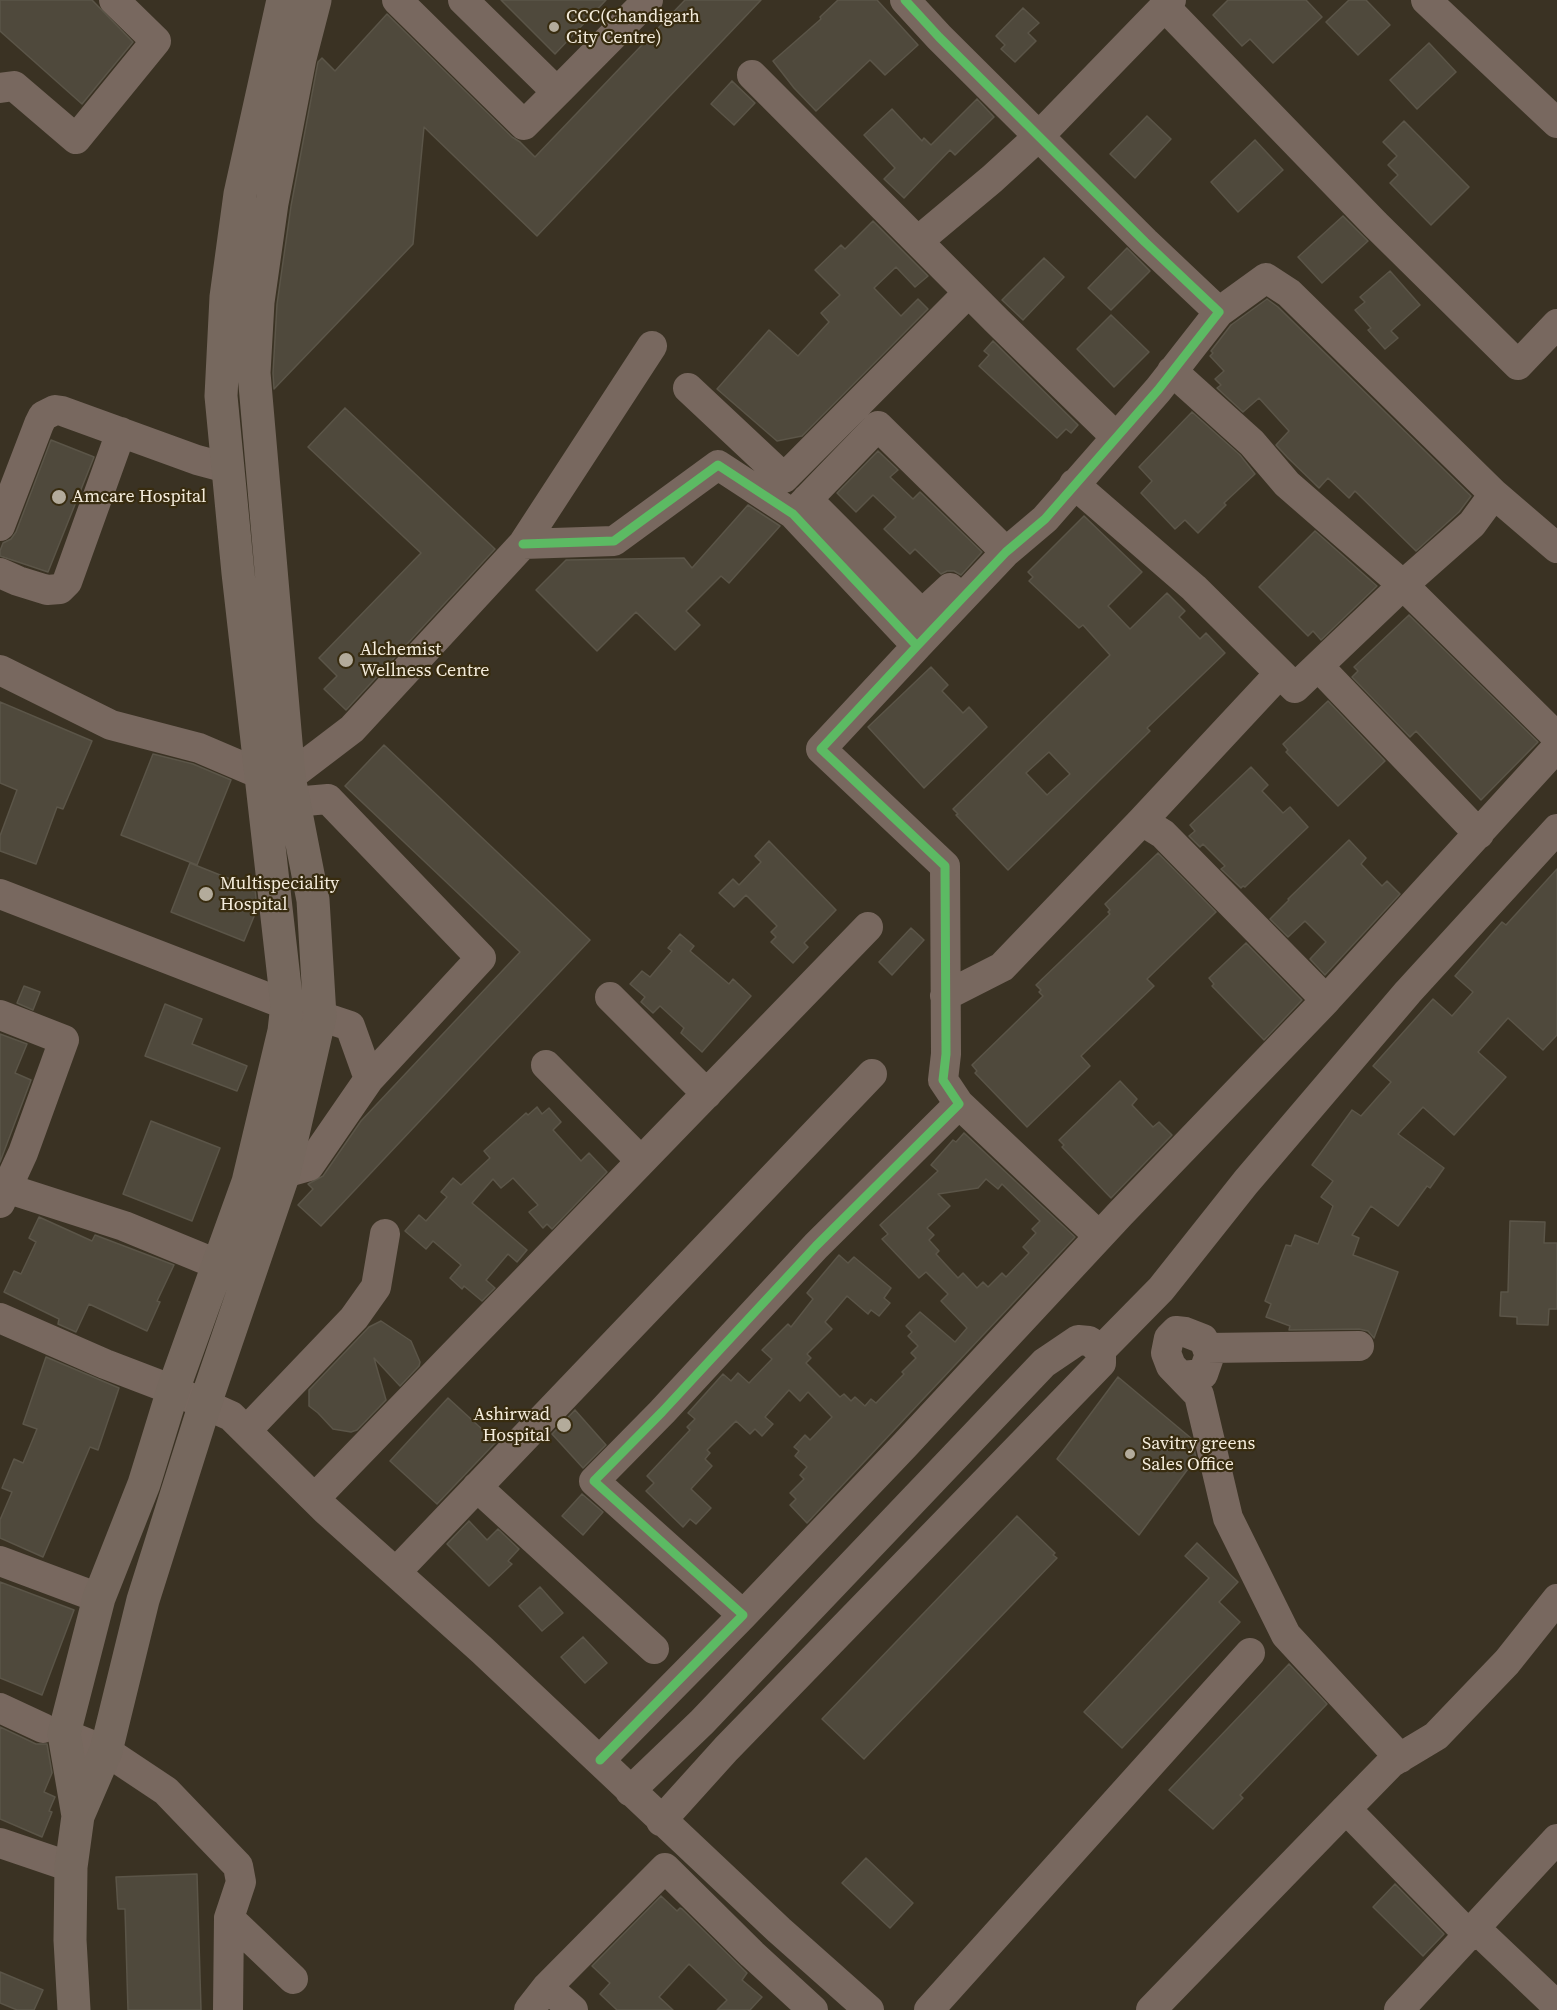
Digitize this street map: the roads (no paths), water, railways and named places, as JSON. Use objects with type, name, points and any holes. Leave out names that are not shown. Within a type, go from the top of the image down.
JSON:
[{"type":"main road","points":[[74,2010],[70,1940],[70,1867],[78,1816],[106,1751],[143,1600],[205,1404],[284,1173],[320,1016],[313,900],[281,784],[227,473],[221,396],[226,297],[240,194],[282,0]]},
{"type":"main road","points":[[78,1816],[53,1731],[99,1598],[144,1484],[173,1390],[248,1182],[284,1031],[287,1005],[281,784],[262,467],[254,373],[258,302],[274,192],[300,58],[315,0]]},
{"type":"main road","points":[[227,473],[262,467]]},
{"type":"street","points":[[0,88],[14,86],[76,139],[156,40],[114,0]]},
{"type":"street","points":[[397,0],[524,125],[648,0]]},
{"type":"street","points":[[463,0],[557,92]]},
{"type":"street","points":[[904,0],[1145,242],[1220,312]]},
{"type":"street","points":[[918,241],[1039,136],[1168,2],[1375,224],[1518,365],[1557,324]]},
{"type":"street","points":[[1438,4],[1557,123]]},
{"type":"street","points":[[752,75],[1116,437]]},
{"type":"street","points":[[523,544],[614,541],[718,465],[800,506],[922,614],[1002,547],[1045,519],[1220,312],[1266,278],[1289,293],[1494,494],[1557,549]]},
{"type":"street","points":[[688,388],[784,478],[968,292]]},
{"type":"street","points":[[281,784],[352,729],[523,544],[652,346]]},
{"type":"street","points":[[1172,371],[1252,442],[1287,483],[1403,585],[1557,736]]},
{"type":"street","points":[[0,526],[43,416],[55,410],[121,432],[227,473]]},
{"type":"street","points":[[800,506],[878,426],[1002,547]]},
{"type":"street","points":[[0,573],[47,590],[60,589],[67,582],[121,432]]},
{"type":"street","points":[[1074,484],[1194,588],[1295,688],[1403,585],[1472,524],[1494,494]]},
{"type":"street","points":[[800,506],[917,646]]},
{"type":"street","points":[[1002,547],[917,646],[821,749],[945,866],[946,1054],[943,1080],[959,1104],[1099,1236]]},
{"type":"street","points":[[1318,667],[1479,834]]},
{"type":"street","points":[[0,670],[111,725],[199,748],[281,784],[328,799],[481,958],[369,1079],[309,1166],[284,1173]]},
{"type":"street","points":[[945,996],[1002,967],[1280,673]]},
{"type":"street","points":[[600,1760],[743,1615],[1099,1236],[1326,1000],[1557,747]]},
{"type":"street","points":[[1142,821],[1163,834],[1326,1000]]},
{"type":"street","points":[[661,1821],[726,1749],[1101,1363],[1101,1350],[1161,1289],[1246,1182],[1408,992],[1557,829]]},
{"type":"street","points":[[0,894],[287,1005],[350,1026],[369,1079]]},
{"type":"street","points":[[315,1498],[868,927]]},
{"type":"street","points":[[610,997],[707,1094]]},
{"type":"street","points":[[0,1015],[64,1040],[23,1153],[3,1196],[124,1226],[219,1265]]},
{"type":"street","points":[[546,1065],[641,1161]]},
{"type":"street","points":[[397,1571],[872,1074]]},
{"type":"street","points":[[743,1615],[594,1481],[662,1412],[816,1246],[959,1104]]},
{"type":"street","points":[[246,1431],[354,1318],[376,1287],[385,1234]]},
{"type":"street","points":[[1136,1315],[1169,1338]]},
{"type":"street","points":[[0,1318],[231,1416],[315,1498],[600,1760],[661,1821],[869,2010]]},
{"type":"street","points":[[1182,1376],[1203,1374],[1210,1354],[1203,1338],[1176,1331],[1169,1338],[1166,1353],[1171,1366],[1199,1395],[1228,1518],[1287,1635],[1396,1761]]},
{"type":"street","points":[[630,1791],[702,1722],[1044,1363],[1078,1340],[1089,1341],[1101,1350]]},
{"type":"street","points":[[1207,1348],[1359,1346]]},
{"type":"street","points":[[477,1487],[654,1649]]},
{"type":"street","points":[[0,1561],[99,1598]]},
{"type":"street","points":[[1151,2010],[1346,1809],[1396,1761],[1436,1736],[1507,1662],[1557,1599]]},
{"type":"street","points":[[929,2010],[1250,1653]]},
{"type":"street","points":[[0,1708],[106,1751],[166,1791],[238,1866],[241,1882],[229,1918],[228,2010]]},
{"type":"street","points":[[1346,1809],[1473,1932],[1557,2006]]},
{"type":"street","points":[[1399,2010],[1557,1839]]},
{"type":"street","points":[[2,1850],[70,1867]]},
{"type":"street","points":[[529,2010],[547,1987],[664,1868],[793,2004],[817,1965]]},
{"type":"street","points":[[229,1918],[292,1979]]},
{"type":"street","points":[[547,1987],[573,2010]]},
{"type":"place","name":"CCC(Chandigarh City Centre)","points":[[554,27]]},
{"type":"place","name":"Amcare Hospital","points":[[59,497]]},
{"type":"place","name":"Alchemist Wellness Centre","points":[[346,660]]},
{"type":"place","name":"Multispeciality Hospital","points":[[206,894]]},
{"type":"place","name":"Ashirwad Hospital","points":[[564,1425]]},
{"type":"place","name":"Savitry greens Sales Office","points":[[1130,1454]]}]
